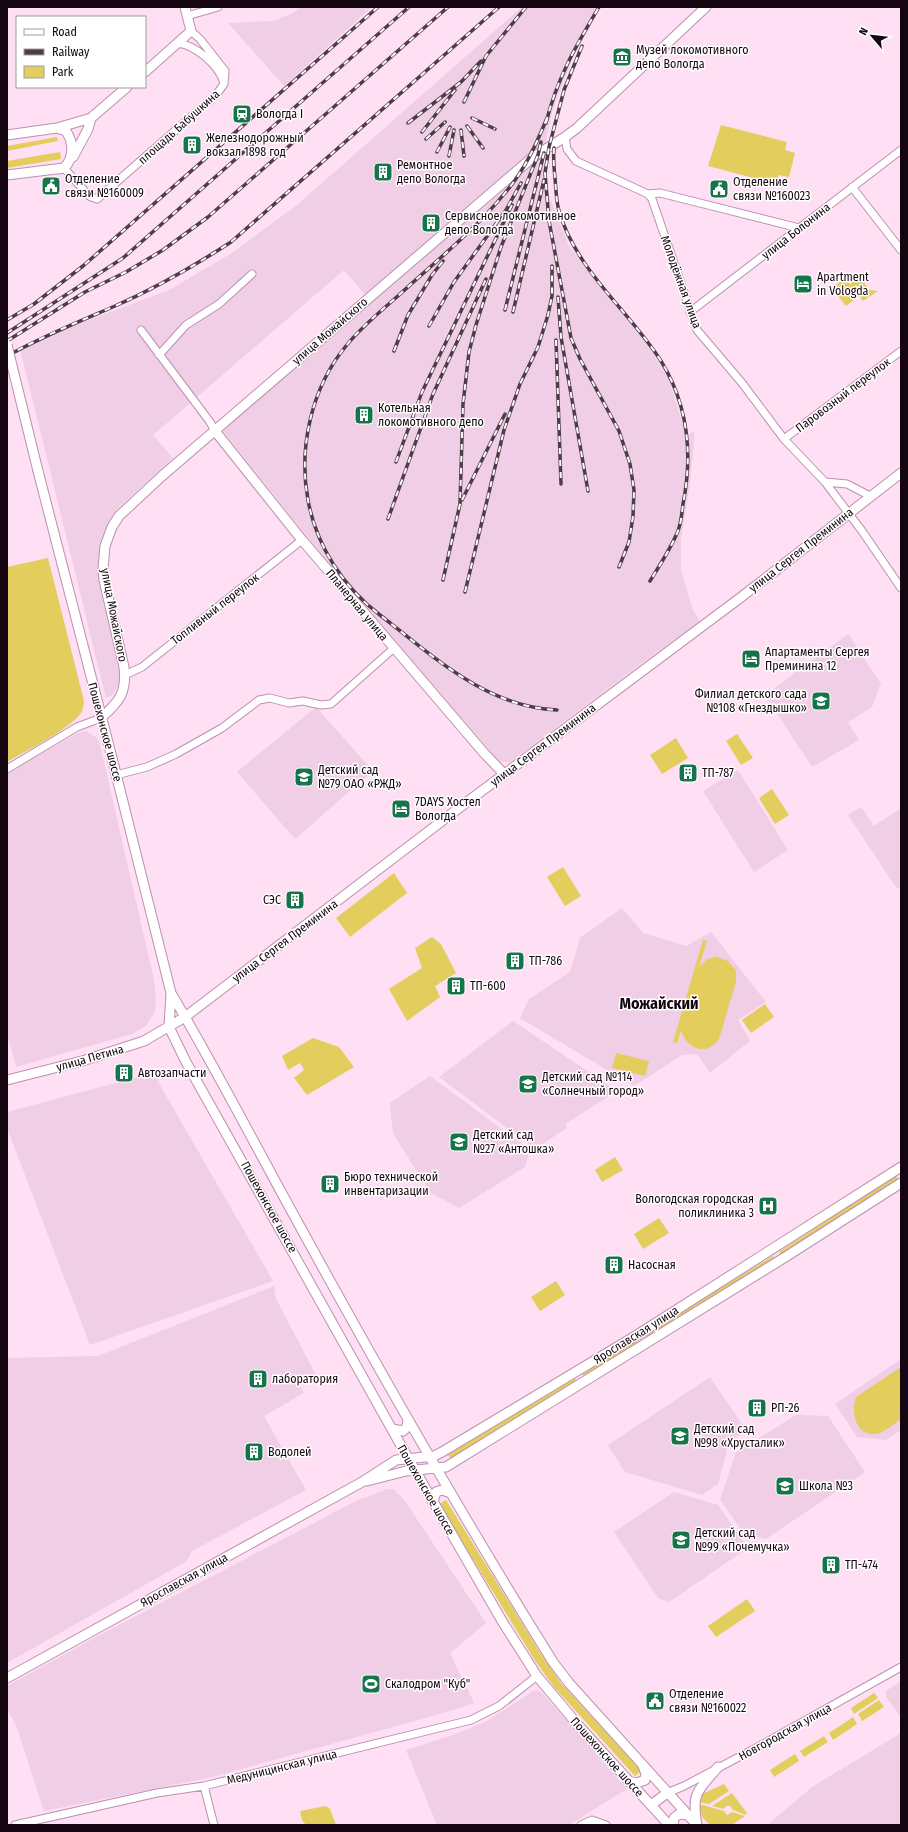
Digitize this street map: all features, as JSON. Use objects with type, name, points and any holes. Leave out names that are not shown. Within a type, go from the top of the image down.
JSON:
[{"type":"main road","name":"улица Можайского","points":[[101,718],[119,700],[125,683],[125,675],[104,580],[104,557],[108,536],[115,521],[129,506],[215,431],[533,157],[566,137],[706,7]]},
{"type":"main road","points":[[146,71],[191,30],[186,12]]},
{"type":"main road","points":[[7,135],[57,128],[91,118],[127,88]]},
{"type":"main road","points":[[10,176],[62,169],[71,159],[88,130],[91,118]]},
{"type":"main road","points":[[57,128],[66,131],[69,135],[72,152],[71,159]]},
{"type":"main road","name":"Пошехонское шоссе","points":[[7,345],[170,993],[169,1027],[186,1062],[244,1146],[553,1662],[569,1683],[697,1825]]},
{"type":"main road","name":"Планерная улица","points":[[215,431],[302,540],[504,774]]},
{"type":"main road","name":"улица Сергея Преминина","points":[[185,1017],[504,774],[734,602],[901,473]]},
{"type":"main road","name":"Пошехонское шоссе","points":[[170,993],[185,1017],[244,1146],[392,1429],[502,1620],[537,1676],[578,1725],[669,1825]]},
{"type":"main road","points":[[169,1027],[185,1017]]},
{"type":"main road","name":"улица Петина","points":[[7,1080],[114,1051],[144,1041],[169,1027]]},
{"type":"main road","name":"Ярославская улица","points":[[7,1678],[362,1482],[390,1463],[396,1460],[430,1456],[442,1452],[583,1368],[774,1249],[901,1167]]},
{"type":"main road","name":"Ярославская улица","points":[[362,1482],[415,1470],[446,1467],[901,1183]]},
{"type":"main road","points":[[583,1368],[579,1372],[579,1378],[583,1381],[588,1379]]},
{"type":"main road","points":[[392,1429],[403,1431],[407,1427],[408,1419]]},
{"type":"main road","points":[[433,1502],[435,1494],[439,1491],[451,1493]]},
{"type":"main road","points":[[628,1781],[637,1783],[645,1780],[646,1774],[642,1765]]},
{"type":"main road","points":[[697,1825],[694,1810],[695,1797],[718,1767]]},
{"type":"main road","name":"Пошехонское шоссе","points":[[651,1805],[667,1793]]},
{"type":"main road","points":[[673,1825],[674,1818],[679,1814],[688,1815]]},
{"type":"street","points":[[186,12],[218,7]]},
{"type":"street","name":"площадь Бабушкина","points":[[62,169],[89,196],[97,199],[216,95],[224,84],[226,75],[224,66],[191,30]]},
{"type":"street","name":"площадь Бабушкина","points":[[177,43],[190,46],[205,58],[218,71],[224,84]]},
{"type":"street","points":[[566,137],[567,149],[576,162],[648,194],[660,193],[799,228]]},
{"type":"street","name":"улица Болонина","points":[[690,312],[901,150]]},
{"type":"street","points":[[852,187],[901,250]]},
{"type":"street","name":"Молодёжная улица","points":[[648,194],[652,200],[697,330],[742,383],[784,439],[825,482],[901,588]]},
{"type":"street","points":[[159,355],[186,325],[219,304],[252,274]]},
{"type":"street","points":[[141,330],[210,422],[215,431]]},
{"type":"street","name":"Паровозный переулок","points":[[784,439],[901,350]]},
{"type":"street","points":[[825,482],[847,484],[870,496]]},
{"type":"street","name":"Топливный переулок","points":[[125,675],[142,667],[302,540]]},
{"type":"street","points":[[116,775],[147,767],[176,754],[222,728],[259,700],[270,698],[289,703],[303,701],[321,705],[331,704],[394,648]]},
{"type":"street","points":[[7,769],[77,727],[101,718]]},
{"type":"street","name":"Новгородская улица","points":[[667,1793],[718,1767],[901,1667]]},
{"type":"street","name":"Медуницинская улица","points":[[14,1825],[157,1793],[204,1786],[471,1720],[499,1706],[537,1676]]},
{"type":"street","points":[[204,1786],[214,1825]]},
{"type":"street","points":[[581,1825],[592,1820],[606,1825]]},
{"type":"shaded area","points":[[302,7],[372,7],[284,86],[228,23],[273,21],[293,13]]},
{"type":"shaded area","points":[[522,7],[599,7],[577,46],[552,112],[544,151],[544,179],[547,191],[569,246],[651,350],[669,380],[686,435],[695,431],[690,484],[681,540],[681,571],[693,610],[700,621],[510,762],[499,761],[369,614],[223,431],[371,302],[344,270],[153,435],[173,458],[119,507],[112,516],[100,542],[98,569],[120,676],[117,689],[112,695],[106,698],[20,349],[41,338],[169,290],[232,253],[297,205]]},
{"type":"shaded area","name":"Филиал детского сада №108 «Гнездышко»","points":[[848,634],[881,684],[872,707],[848,722],[859,740],[812,767],[765,695]]},
{"type":"shaded area","name":"Детский сад №79 ОАО «РЖД»","points":[[316,707],[373,771],[295,839],[237,772]]},
{"type":"shaded area","points":[[86,731],[97,738],[101,749],[154,980],[156,1001],[155,1011],[146,1026],[132,1034],[16,1067],[7,1033],[7,774],[78,733]]},
{"type":"shaded area","points":[[738,770],[788,850],[754,872],[703,791]]},
{"type":"shaded area","points":[[861,807],[874,826],[901,808],[901,886],[897,889],[848,815]]},
{"type":"shaded area","points":[[622,908],[643,933],[686,946],[711,932],[766,1002],[738,1020],[750,1041],[710,1073],[697,1054],[682,1055],[634,1086],[520,1018],[529,999],[570,972],[580,938]]},
{"type":"shaded area","name":"Детский сад №114 «Солнечный город»","points":[[513,1021],[617,1091],[565,1124],[567,1128],[535,1149],[439,1077]]},
{"type":"shaded area","points":[[153,1073],[273,1281],[90,1345],[7,1128],[7,1112]]},
{"type":"shaded area","name":"Детский сад №27 «Антошка»","points":[[430,1076],[530,1150],[525,1167],[459,1208],[431,1193],[393,1134],[390,1103]]},
{"type":"shaded area","points":[[274,1286],[276,1299],[316,1375],[299,1385],[304,1393],[264,1416],[306,1490],[192,1551],[187,1561],[7,1663],[7,1358],[98,1356]]},
{"type":"shaded area","points":[[901,1359],[901,1430],[886,1440],[857,1437],[835,1404]]},
{"type":"shaded area","name":"Детский сад №98 «Хрусталик»","points":[[710,1377],[746,1430],[729,1442],[718,1484],[702,1495],[625,1472],[608,1445]]},
{"type":"shaded area","name":"Школа №3","points":[[796,1415],[828,1416],[865,1472],[766,1539],[743,1532],[720,1500],[736,1452]]},
{"type":"shaded area","points":[[387,1489],[394,1489],[405,1501],[486,1623],[450,1653],[474,1703],[461,1708],[213,1777],[44,1811],[16,1725],[7,1709],[7,1686],[96,1637],[356,1501]]},
{"type":"shaded area","name":"Детский сад №99 «Почемучка»","points":[[674,1492],[718,1505],[748,1548],[669,1602],[658,1598],[614,1532]]},
{"type":"shaded area","points":[[901,1681],[901,1717],[886,1697],[886,1691]]},
{"type":"shaded area","points":[[535,1690],[540,1691],[627,1789],[569,1825],[437,1825],[406,1750],[453,1735],[487,1721]]},
{"type":"shaded area","points":[[901,1733],[901,1825],[767,1825],[812,1787]]},
{"type":"green space","points":[[721,125],[787,142],[785,150],[795,153],[789,177],[779,175],[776,184],[708,166]]},
{"type":"green space","points":[[57,137],[58,141],[7,151],[7,146]]},
{"type":"green space","points":[[60,152],[61,159],[7,168],[7,161]]},
{"type":"green space","points":[[865,272],[865,276],[862,280],[870,290],[878,291],[863,301],[850,284]]},
{"type":"green space","points":[[845,278],[859,296],[846,306],[832,288]]},
{"type":"green space","points":[[48,558],[84,706],[81,713],[67,726],[7,762],[7,567]]},
{"type":"green space","points":[[737,734],[753,758],[741,765],[726,741]]},
{"type":"green space","points":[[676,738],[688,758],[662,774],[650,755]]},
{"type":"green space","points":[[772,789],[789,815],[775,824],[759,798]]},
{"type":"green space","points":[[563,867],[581,896],[565,906],[547,877]]},
{"type":"green space","points":[[394,873],[407,893],[350,937],[336,918]]},
{"type":"green space","points":[[432,937],[441,944],[456,973],[435,986],[440,997],[407,1021],[389,989],[422,968],[415,948]]},
{"type":"green space","points":[[703,940],[707,941],[699,967],[707,959],[717,957],[728,961],[736,970],[736,982],[719,1039],[714,1045],[703,1049],[692,1046],[687,1042],[681,1030],[677,1043],[673,1042]]},
{"type":"green space","points":[[765,1004],[774,1017],[751,1033],[742,1020]]},
{"type":"green space","points":[[313,1038],[339,1047],[354,1067],[307,1095],[294,1078],[304,1070],[300,1063],[288,1070],[282,1056]]},
{"type":"green space","points":[[616,1053],[649,1061],[645,1076],[612,1068]]},
{"type":"green space","points":[[615,1157],[623,1170],[602,1182],[595,1170]]},
{"type":"green space","points":[[896,1176],[899,1181],[782,1257],[779,1252]]},
{"type":"green space","points":[[659,1218],[669,1233],[643,1249],[634,1234]]},
{"type":"green space","points":[[773,1256],[776,1260],[647,1339],[644,1334]]},
{"type":"green space","points":[[556,1281],[565,1295],[540,1311],[531,1297]]},
{"type":"green space","points":[[636,1339],[639,1344],[583,1376],[582,1373]]},
{"type":"green space","points":[[901,1367],[901,1419],[880,1433],[866,1433],[857,1424],[855,1417],[854,1403],[856,1397]]},
{"type":"green space","points":[[574,1377],[577,1382],[452,1461],[448,1455]]},
{"type":"green space","points":[[446,1500],[541,1654],[561,1683],[641,1771],[635,1776],[554,1687],[534,1659],[439,1504]]},
{"type":"green space","points":[[747,1599],[755,1611],[716,1637],[708,1626]]},
{"type":"green space","points":[[874,1693],[878,1698],[854,1714],[851,1708]]},
{"type":"green space","points":[[879,1700],[884,1707],[862,1721],[858,1714]]},
{"type":"green space","points":[[853,1717],[857,1724],[833,1740],[829,1733]]},
{"type":"green space","points":[[824,1736],[828,1742],[804,1757],[800,1751]]},
{"type":"green space","points":[[795,1754],[799,1761],[774,1777],[770,1770]]},
{"type":"green space","points":[[724,1784],[729,1791],[709,1804],[699,1802],[702,1794]]},
{"type":"green space","points":[[732,1793],[747,1813],[746,1815],[733,1810],[730,1806],[726,1806],[724,1809],[712,1806]]},
{"type":"green space","points":[[699,1804],[724,1811],[727,1815],[732,1812],[745,1816],[732,1825],[710,1825],[702,1817]]},
{"type":"green space","points":[[326,1806],[330,1809],[336,1825],[306,1825],[302,1820],[300,1811]]},
{"type":"railway","points":[[7,320],[34,304],[83,266],[378,7]]},
{"type":"railway","points":[[7,333],[123,258],[409,7]]},
{"type":"railway","points":[[7,341],[85,292],[126,272],[163,250],[208,217],[448,7]]},
{"type":"railway","points":[[7,356],[47,336],[145,292],[189,268],[231,242],[499,7]]},
{"type":"railway","points":[[464,102],[486,56],[526,7]]},
{"type":"railway","points":[[546,123],[550,107],[568,63],[599,7]]},
{"type":"railway","points":[[582,46],[564,90],[549,147],[545,173],[549,221],[571,338],[580,359],[619,431],[630,464],[634,490],[633,516],[629,542],[619,567]]},
{"type":"railway","points":[[408,123],[461,82],[481,61]]},
{"type":"railway","points":[[422,132],[455,90]]},
{"type":"railway","points":[[472,118],[495,129]]},
{"type":"railway","points":[[547,118],[524,167],[512,185],[493,207],[454,246],[365,326],[352,339],[334,362],[324,380],[310,418],[305,459],[305,480],[308,500],[317,533],[333,564],[354,592],[367,604],[420,647],[462,677],[507,700],[531,707],[557,710]]},
{"type":"railway","points":[[426,139],[445,122]]},
{"type":"railway","points":[[467,126],[483,148]]},
{"type":"railway","points":[[437,152],[450,127]]},
{"type":"railway","points":[[449,156],[454,130]]},
{"type":"railway","points":[[461,130],[464,156]]},
{"type":"railway","points":[[443,580],[460,504],[463,404],[469,352],[501,247],[538,155],[541,142]]},
{"type":"railway","points":[[554,148],[557,203],[567,232],[590,271],[661,361],[677,395],[686,430],[688,467],[681,521],[672,544],[650,581]]},
{"type":"railway","points":[[505,310],[544,153]]},
{"type":"railway","points":[[513,312],[544,180]]},
{"type":"railway","points":[[429,326],[454,282],[506,210],[521,183]]},
{"type":"railway","points":[[396,462],[422,392],[512,205]]},
{"type":"railway","points":[[394,351],[408,315],[432,275],[443,261]]},
{"type":"railway","points":[[465,592],[504,430],[520,384],[538,347],[548,315],[552,296],[552,266]]},
{"type":"railway","points":[[388,519],[433,394],[486,279]]},
{"type":"railway","points":[[558,297],[561,337],[588,491]]},
{"type":"railway","points":[[556,340],[561,484]]},
{"type":"railway","points":[[462,500],[505,414]]},
{"type":"place","name":"Музей локомотивного депо Вологда","points":[[622,57]]},
{"type":"place","name":"Вологда I","points":[[242,114]]},
{"type":"place","name":"Железнодорожный вокзал 1898 год","points":[[192,145]]},
{"type":"place","name":"Ремонтное депо Вологда","points":[[383,172]]},
{"type":"place","name":"Отделение связи №160009","points":[[51,186]]},
{"type":"place","name":"Отделение связи №160023","points":[[719,189]]},
{"type":"place","name":"Сервисное локомотивное депо Вологда","points":[[431,223]]},
{"type":"place","name":"Apartment in Vologda","points":[[803,284]]},
{"type":"place","name":"Котельная локомотивного депо","points":[[364,415]]},
{"type":"place","name":"Апартаменты Сергея Преминина 12","points":[[751,659]]},
{"type":"place","name":"Филиал детского сада №108 «Гнездышко»","points":[[821,701]]},
{"type":"place","name":"ТП-787","points":[[688,773]]},
{"type":"place","name":"Детский сад №79 ОАО «РЖД»","points":[[304,777]]},
{"type":"place","name":"7DAYS Хостел Вологда","points":[[401,809]]},
{"type":"place","name":"СЭС","points":[[295,900]]},
{"type":"place","name":"ТП-786","points":[[515,961]]},
{"type":"place","name":"ТП-600","points":[[456,986]]},
{"type":"place","name":"Автозапчасти","points":[[124,1073]]},
{"type":"place","name":"Детский сад №114 «Солнечный город»","points":[[528,1084]]},
{"type":"place","name":"Детский сад №27 «Антошка»","points":[[459,1142]]},
{"type":"place","name":"Бюро технической инвентаризации","points":[[330,1184]]},
{"type":"place","name":"Вологодская городская поликлиника 3","points":[[768,1206]]},
{"type":"place","name":"Насосная","points":[[614,1265]]},
{"type":"place","name":"лаборатория","points":[[258,1379]]},
{"type":"place","name":"РП-26","points":[[757,1408]]},
{"type":"place","name":"Детский сад №98 «Хрусталик»","points":[[680,1436]]},
{"type":"place","name":"Водолей","points":[[254,1452]]},
{"type":"place","name":"Школа №3","points":[[785,1486]]},
{"type":"place","name":"Детский сад №99 «Почемучка»","points":[[681,1540]]},
{"type":"place","name":"ТП-474","points":[[831,1565]]},
{"type":"place","name":"Скалодром \"Куб\"","points":[[371,1684]]},
{"type":"place","name":"Отделение связи №160022","points":[[655,1701]]},
{"type":"district","name":"Можайский","points":[[659,1003]]}]
